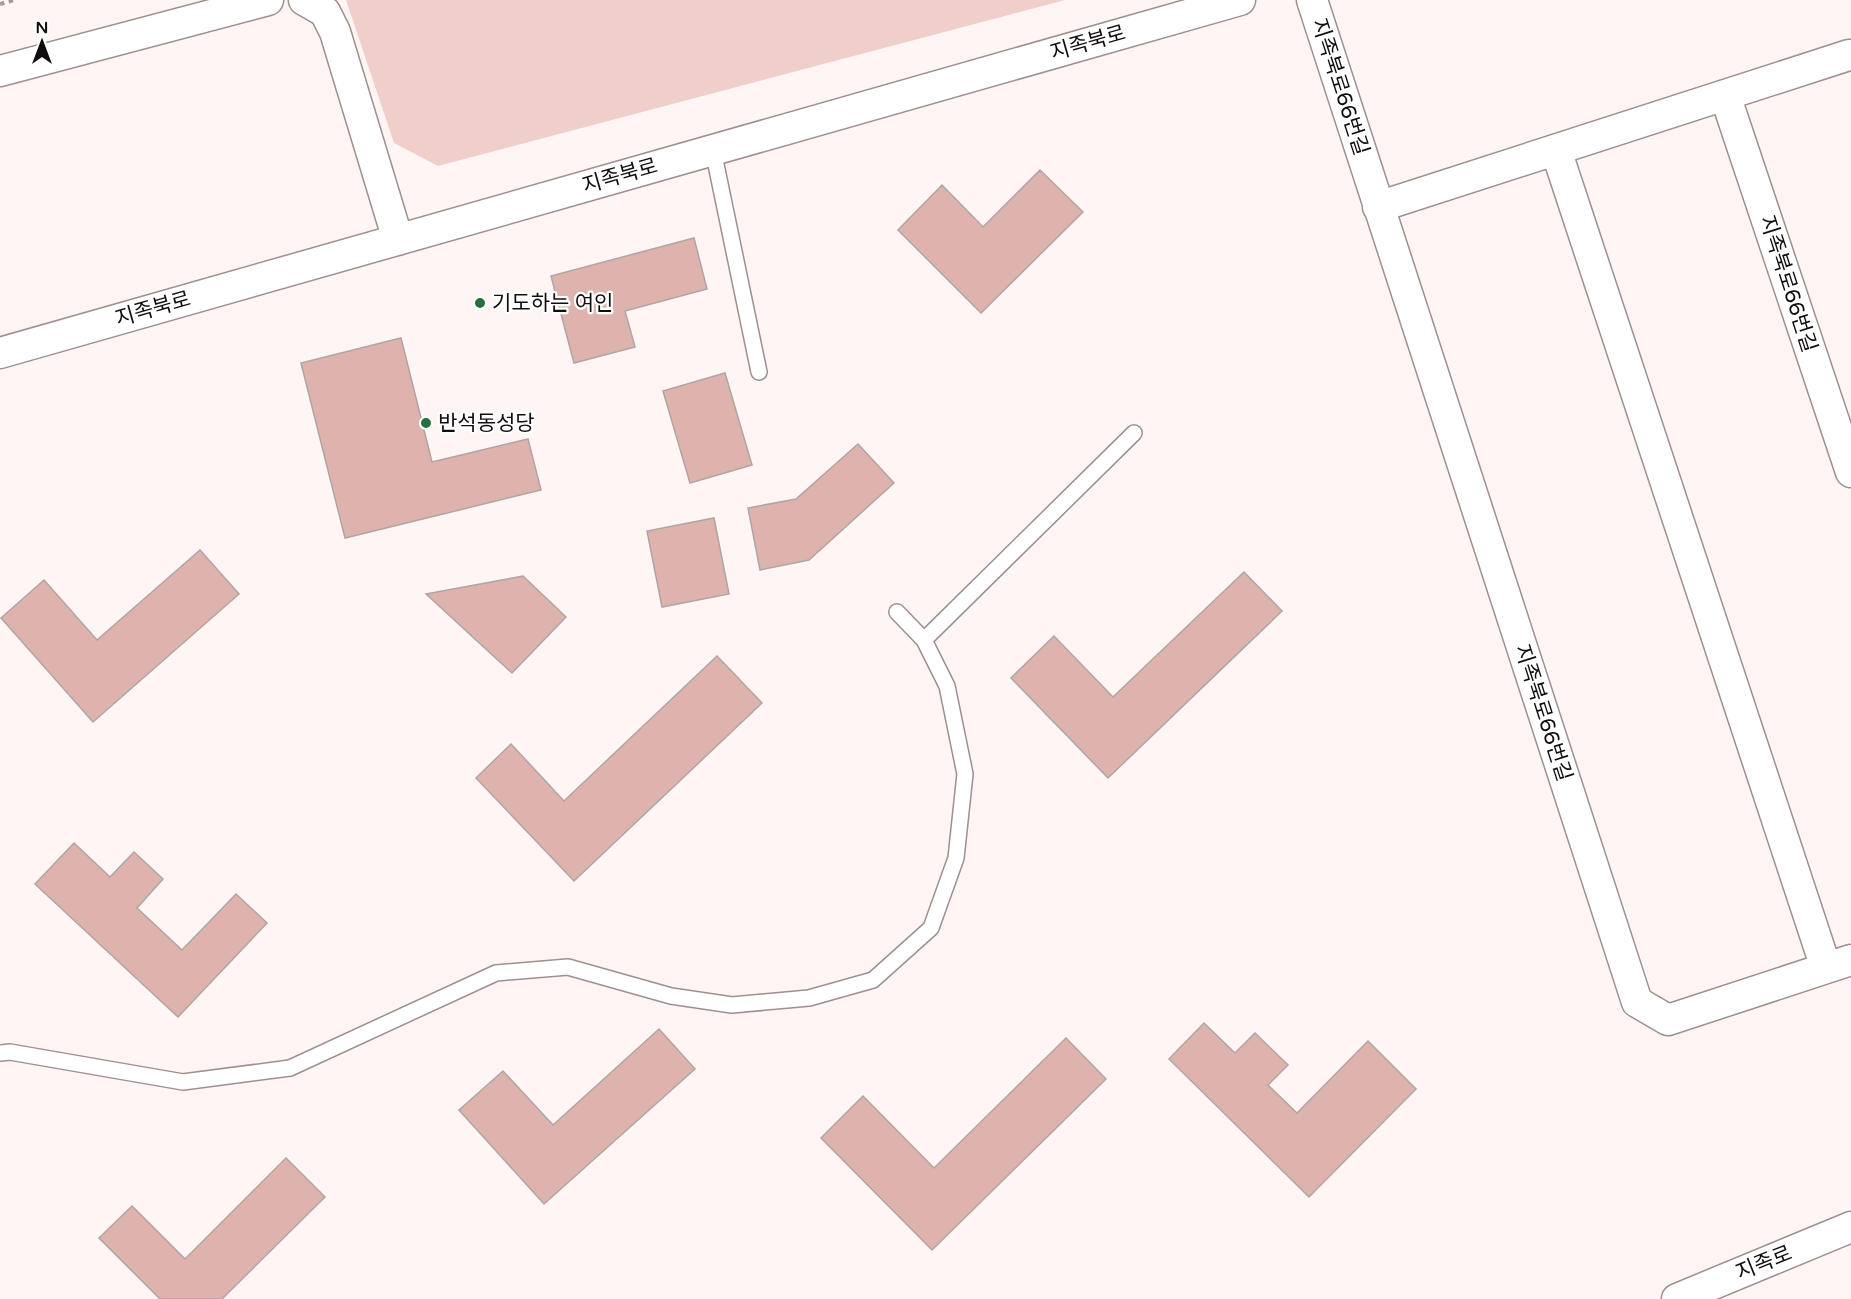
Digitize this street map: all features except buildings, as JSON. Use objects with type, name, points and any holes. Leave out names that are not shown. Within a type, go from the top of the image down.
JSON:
[{"type":"street","points":[[0,71],[268,0]]},
{"type":"street","points":[[304,0],[325,12],[335,32],[398,240]]},
{"type":"street","name":"지족북로","points":[[0,353],[1240,0]]},
{"type":"street","name":"지족북로66번길","points":[[1312,0],[1637,1002],[1668,1020],[1839,964]]},
{"type":"street","points":[[1378,207],[1849,56]]},
{"type":"street","name":"지족북로66번길","points":[[1725,95],[1841,409],[1851,472]]},
{"type":"street","points":[[1556,150],[1839,964]]},
{"type":"street","name":"지족로","points":[[1677,1299],[1851,1227]]},
{"type":"lane","points":[[713,150],[759,372]]},
{"type":"lane","points":[[924,640],[1134,433]]},
{"type":"lane","points":[[0,1053],[10,1052],[183,1082],[290,1068],[496,973],[568,967],[670,996],[732,1005],[809,998],[873,980],[931,928],[956,858],[965,774],[947,686],[924,640],[897,612]]},
{"type":"path","points":[[0,4],[14,0]]},
{"type":"shaded area","points":[[346,0],[1065,0],[438,166],[394,143]]},
{"type":"place","name":"기도하는 여인","points":[[480,303]]},
{"type":"place","name":"반석동성당","points":[[426,423]]}]
